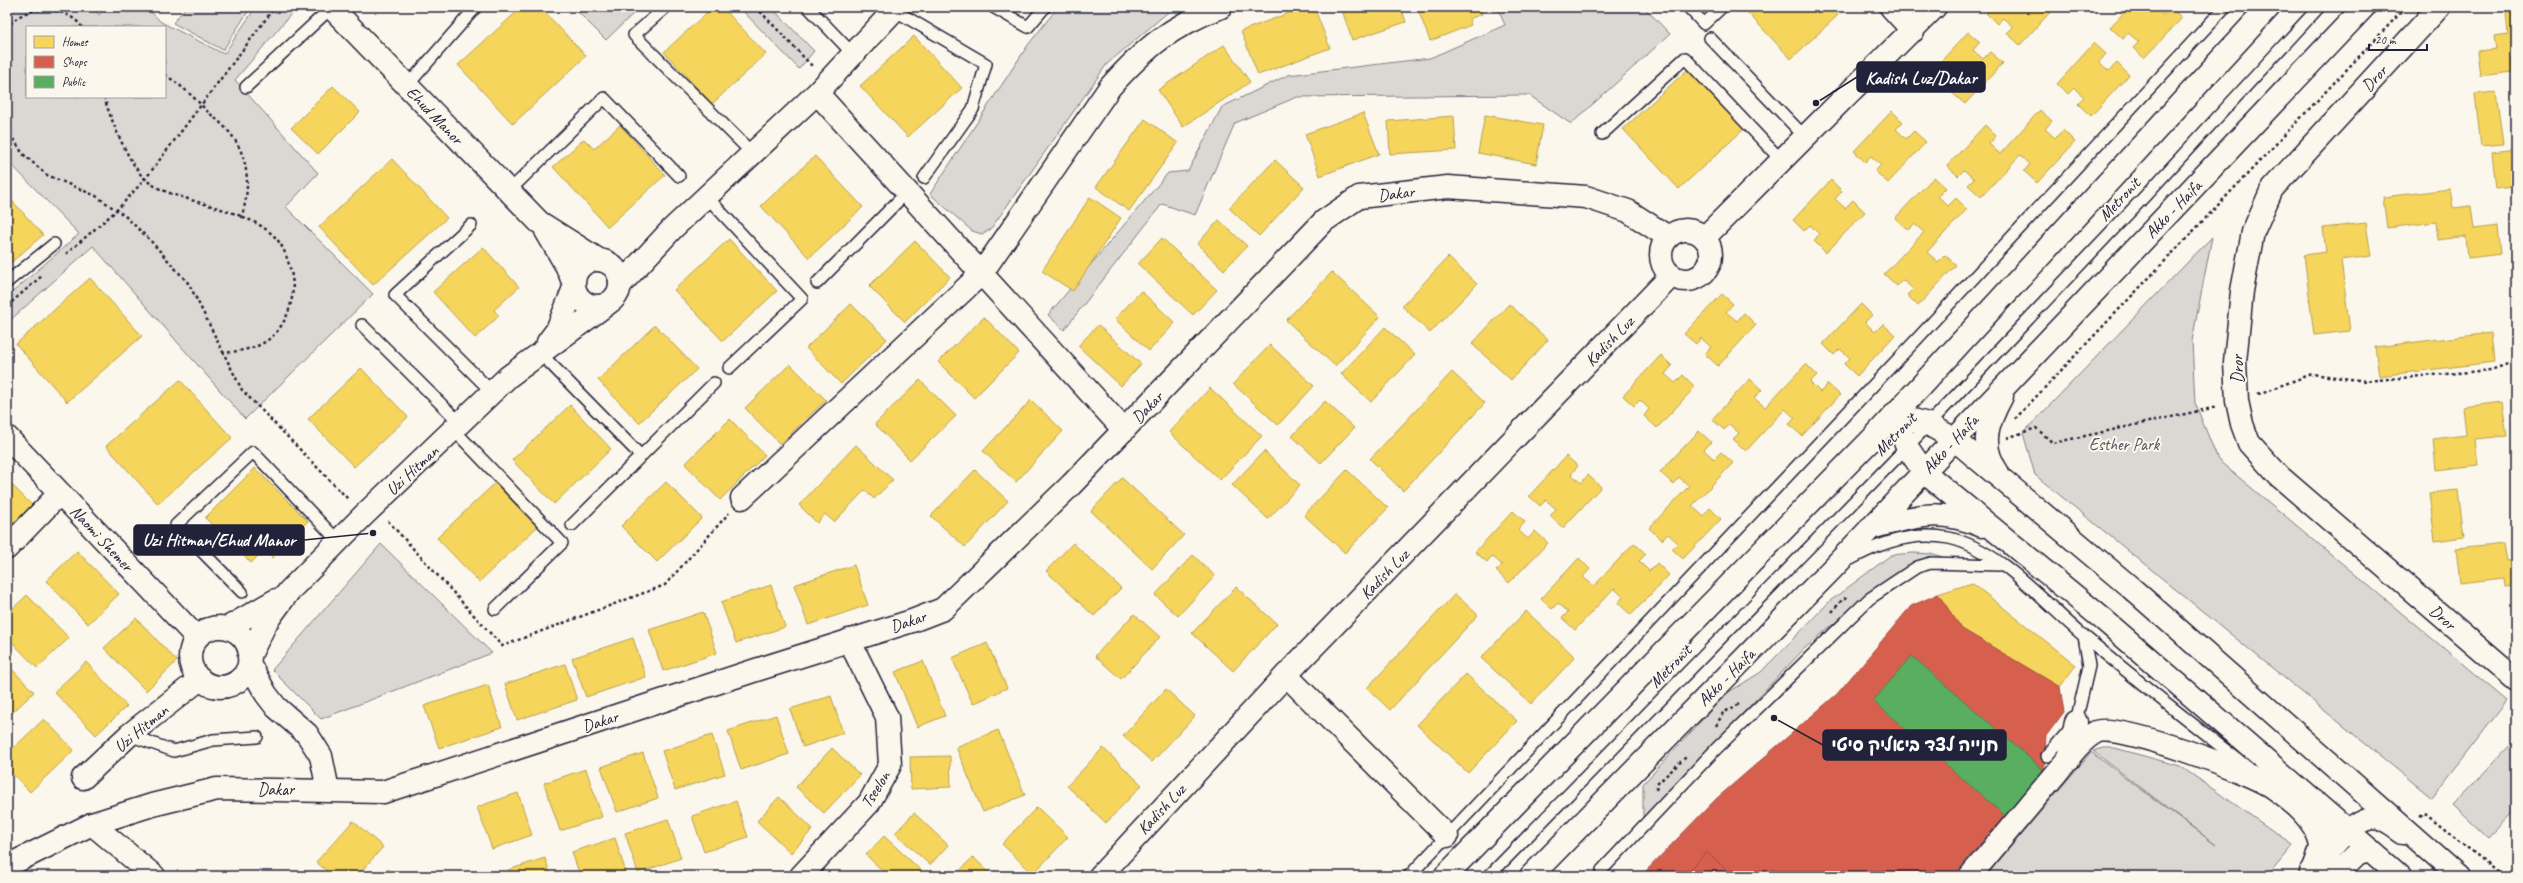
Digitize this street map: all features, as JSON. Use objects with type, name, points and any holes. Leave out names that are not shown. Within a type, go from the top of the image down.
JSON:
[{"type":"main road","name":"Ehud Manor","points":[[331,7],[539,222],[567,267],[574,286]]},
{"type":"main road","points":[[742,498],[981,274],[1110,87],[1132,62],[1158,39],[1189,19],[1221,7]]},
{"type":"main road","points":[[1891,7],[1913,31]]},
{"type":"main road","points":[[1704,238],[1913,31],[1934,7]]},
{"type":"main road","points":[[1455,874],[1894,415],[2269,7]]},
{"type":"main road","name":"Akko - Haifa","points":[[1531,876],[1831,570],[2011,378],[2279,100],[2364,7]]},
{"type":"main road","name":"Dror","points":[[2439,7],[2272,189],[2253,232],[2242,291],[2235,362],[2237,401],[2242,424],[2249,443],[2279,476],[2516,680]]},
{"type":"main road","points":[[672,229],[649,245],[603,261],[581,266],[576,272],[574,286],[583,302],[598,307],[606,305],[614,300],[620,285],[672,229],[822,87],[896,9]]},
{"type":"main road","points":[[822,87],[916,184],[981,274],[1124,430]]},
{"type":"main road","name":"Dakar","points":[[7,866],[92,824],[152,804],[217,789],[383,792],[849,640],[912,621],[943,609],[974,581],[1124,430],[1324,221],[1359,197],[1448,187],[1586,197],[1628,211],[1668,237]]},
{"type":"main road","name":"Ehud Manor","points":[[539,222],[603,261]]},
{"type":"main road","points":[[1690,231],[1704,238],[1711,253],[1708,269],[1695,279],[1683,280],[1671,276],[1666,271],[1660,258],[1663,243],[1668,237],[1674,233],[1690,231]]},
{"type":"main road","points":[[603,261],[618,273],[620,285]]},
{"type":"main road","name":"Kadish Luz","points":[[1100,876],[1286,675],[1671,276]]},
{"type":"main road","name":"Uzi Hitman","points":[[540,353],[557,330],[574,286]]},
{"type":"main road","name":"Uzi Hitman","points":[[227,628],[268,606],[289,591],[369,510],[508,377],[606,305]]},
{"type":"main road","points":[[2003,481],[1992,464],[1986,445],[1992,415],[2011,378]]},
{"type":"main road","points":[[1894,415],[1928,424],[1954,439],[2130,587],[2458,876]]},
{"type":"main road","points":[[1894,415],[1907,447],[1924,472],[2008,540],[2350,830],[2400,876]]},
{"type":"main road","name":"Naomi Shemer","points":[[7,437],[196,638]]},
{"type":"main road","points":[[7,548],[60,493]]},
{"type":"main road","points":[[1869,528],[1908,517],[1946,514],[1970,521],[2008,540]]},
{"type":"main road","name":"Uzi Hitman","points":[[249,660],[267,621],[289,591]]},
{"type":"main road","points":[[280,710],[250,694],[208,684],[200,679],[192,668],[190,655],[196,638],[214,628],[227,628],[241,636],[246,644],[249,660],[266,694],[280,710],[307,734],[318,750],[324,768],[328,790]]},
{"type":"main road","name":"Tseelon","points":[[801,876],[869,803],[890,765],[887,716],[849,640]]},
{"type":"main road","points":[[221,686],[236,682],[242,676],[249,660]]},
{"type":"main road","points":[[1286,675],[1447,836]]},
{"type":"main road","name":"Uzi Hitman","points":[[82,778],[129,735],[200,679]]},
{"type":"main road","points":[[2069,759],[2076,722]]},
{"type":"main road","points":[[1970,876],[2069,759],[2095,732],[2111,729],[2221,764],[2272,787],[2313,823],[2321,844]]},
{"type":"main road","points":[[2311,797],[2320,808],[2322,817],[2321,844],[2311,872]]},
{"type":"main road","points":[[2311,872],[2350,830],[2362,821],[2374,818],[2381,820],[2424,847]]},
{"type":"main road","points":[[92,824],[154,876]]},
{"type":"main road","points":[[2334,876],[2358,853],[2370,850]]},
{"type":"main road","points":[[1546,876],[1553,852]]},
{"type":"lane","points":[[246,87],[331,7]]},
{"type":"lane","points":[[407,86],[476,7]]},
{"type":"lane","points":[[666,7],[634,35],[752,153]]},
{"type":"lane","points":[[808,7],[853,54]]},
{"type":"lane","points":[[992,7],[1028,26],[1045,7]]},
{"type":"lane","points":[[1688,7],[1704,24],[1722,7]]},
{"type":"lane","points":[[1412,874],[1917,339],[2225,7]]},
{"type":"lane","name":"Metronit","points":[[1489,876],[1907,447],[2145,196],[2319,7]]},
{"type":"lane","points":[[817,283],[916,184],[973,109],[986,64],[896,9]]},
{"type":"lane","points":[[1710,38],[1806,138]]},
{"type":"lane","points":[[1602,134],[1685,58],[1782,161]]},
{"type":"lane","points":[[509,191],[604,98],[679,176]]},
{"type":"lane","points":[[706,196],[802,299],[729,368]]},
{"type":"lane","points":[[471,225],[395,295],[493,393]]},
{"type":"lane","points":[[7,282],[54,244]]},
{"type":"lane","points":[[362,325],[562,543],[495,609]]},
{"type":"lane","points":[[540,353],[641,456]]},
{"type":"lane","points":[[572,525],[714,383]]},
{"type":"lane","points":[[242,592],[176,525],[253,452],[339,542]]},
{"type":"lane","points":[[1831,570],[1868,550],[1889,541],[1920,536],[1938,536],[1963,542],[1982,551],[2003,566],[2084,636],[2272,787]]},
{"type":"lane","points":[[1601,876],[1602,870],[1716,749],[1868,599],[1917,567],[1931,562],[1986,563],[2003,566]]},
{"type":"lane","points":[[2047,756],[2076,722],[2089,666],[2084,636]]},
{"type":"lane","points":[[129,735],[174,751],[213,740],[257,738]]},
{"type":"path","points":[[65,256],[117,210],[146,178],[275,7]]},
{"type":"path","points":[[756,7],[822,87]]},
{"type":"path","points":[[2014,420],[2406,7]]},
{"type":"path","points":[[7,29],[23,14],[40,9],[59,11],[81,26]]},
{"type":"path","points":[[166,76],[202,105],[233,137],[240,150],[247,176],[247,199],[241,218]]},
{"type":"path","points":[[104,98],[113,126],[146,178],[164,192],[255,223],[274,236],[285,253],[292,272],[294,291],[282,325],[272,338],[253,348],[223,353]]},
{"type":"path","points":[[7,129],[23,154],[47,174],[96,196],[117,210],[149,239],[189,284],[242,390],[256,405],[369,510],[502,646],[665,585],[742,498]]},
{"type":"path","points":[[7,306],[48,271]]},
{"type":"path","points":[[2424,813],[2503,876]]},
{"type":"green space","points":[[7,7],[92,7],[99,15],[106,7],[146,7],[161,22],[224,54],[256,7],[297,7],[235,80],[318,173],[286,207],[373,294],[245,419],[93,246],[7,323],[7,297],[79,234],[7,160]]},
{"type":"green space","points":[[186,7],[251,7],[223,50],[173,23]]},
{"type":"green space","points":[[573,7],[640,7],[606,40]]},
{"type":"green space","points":[[739,7],[771,7],[814,51],[799,69]]},
{"type":"green space","points":[[1058,7],[1174,7],[1107,64],[990,230],[982,234],[972,231],[930,194],[1028,45]]},
{"type":"green space","points":[[1497,7],[1644,7],[1670,34],[1571,124],[1529,95],[1297,97],[1235,123],[1195,215],[1162,204],[1064,330],[1048,315],[1168,173],[1188,171],[1222,107],[1288,75],[1430,58],[1505,25]]},
{"type":"green space","name":"Esther Park","points":[[2212,237],[2192,341],[2195,403],[2218,460],[2507,701],[2432,798],[2035,475],[2023,433]]},
{"type":"green space","points":[[381,544],[492,653],[321,719],[272,670]]},
{"type":"green space","points":[[1913,553],[1934,554],[1945,558],[1864,598],[1805,648],[1643,818],[1643,784],[1726,694],[1761,672],[1830,601],[1891,555]]},
{"type":"green space","points":[[2516,739],[2516,809],[2488,838],[2453,805]]},
{"type":"green space","points":[[2104,748],[2115,748],[2180,766],[2293,845],[2267,876],[1986,876],[2091,752],[2216,845],[2093,751]]},
{"type":"building: Homes","points":[[522,7],[540,7],[586,56],[513,124],[458,65]]},
{"type":"building: Homes","points":[[713,7],[722,7],[766,54],[712,104],[664,52]]},
{"type":"building: Homes","points":[[1305,7],[1314,7],[1330,48],[1258,75],[1241,31]]},
{"type":"building: Homes","points":[[1341,7],[1401,7],[1406,22],[1352,40]]},
{"type":"building: Homes","points":[[1417,7],[1479,7],[1482,14],[1469,19],[1471,25],[1430,41]]},
{"type":"building: Homes","points":[[1753,7],[1830,7],[1838,15],[1791,59],[1747,12]]},
{"type":"building: Homes","points":[[1992,7],[2055,7],[2020,45],[2007,33],[2013,27],[2003,18],[1997,24],[1986,13]]},
{"type":"building: Homes","points":[[2129,7],[2155,7],[2163,15],[2170,7],[2182,18],[2144,58],[2133,48],[2139,42],[2128,33],[2123,39],[2110,27]]},
{"type":"building: Homes","points":[[2516,12],[2516,51],[2510,52],[2513,72],[2480,76],[2477,51],[2496,49],[2494,37],[2508,35],[2506,13]]},
{"type":"building: Homes","points":[[1968,32],[1980,42],[1973,50],[1983,59],[1990,52],[2003,63],[1965,104],[1951,92],[1957,86],[1948,76],[1942,83],[1931,72]]},
{"type":"building: Homes","points":[[914,36],[962,88],[908,137],[860,86]]},
{"type":"building: Homes","points":[[2094,43],[2106,54],[2099,62],[2109,71],[2117,63],[2129,75],[2091,116],[2078,104],[2084,97],[2074,88],[2068,94],[2057,84]]},
{"type":"building: Homes","points":[[1224,45],[1250,82],[1183,127],[1158,90]]},
{"type":"building: Homes","points":[[1688,69],[1744,129],[1679,189],[1623,129]]},
{"type":"building: Homes","points":[[333,86],[360,112],[318,154],[291,128]]},
{"type":"building: Homes","points":[[2496,92],[2503,144],[2481,146],[2475,94]]},
{"type":"building: Homes","points":[[2040,110],[2052,121],[2045,129],[2055,138],[2063,130],[2075,142],[2037,183],[2024,171],[2030,164],[2020,155],[1981,197],[1968,185],[1974,179],[1964,170],[1958,176],[1947,166],[1985,125],[1996,136],[1989,144],[2000,154]]},
{"type":"building: Homes","points":[[1892,111],[1903,122],[1896,129],[1906,139],[1914,131],[1926,142],[1888,183],[1875,171],[1881,165],[1871,156],[1865,162],[1854,151]]},
{"type":"building: Homes","points":[[1363,113],[1379,154],[1320,176],[1305,134]]},
{"type":"building: Homes","points":[[1485,115],[1543,125],[1536,164],[1478,153]]},
{"type":"building: Homes","points":[[1454,116],[1456,150],[1390,154],[1388,121]]},
{"type":"building: Homes","points":[[1145,119],[1178,143],[1129,211],[1096,187]]},
{"type":"building: Homes","points":[[620,125],[665,175],[608,227],[553,167],[584,139],[594,149]]},
{"type":"building: Homes","points":[[2516,149],[2515,197],[2514,187],[2496,189],[2492,152]]},
{"type":"building: Homes","points":[[815,156],[863,207],[809,258],[761,206]]},
{"type":"building: Homes","points":[[392,159],[447,218],[373,285],[319,227]]},
{"type":"building: Homes","points":[[1275,160],[1304,187],[1259,236],[1229,208]]},
{"type":"building: Homes","points":[[1934,177],[1946,188],[1938,196],[1948,206],[1956,198],[1967,209],[1927,252],[1938,262],[1945,255],[1956,265],[1918,306],[1907,295],[1913,289],[1903,280],[1897,286],[1884,274],[1924,232],[1914,224],[1908,230],[1895,218]]},
{"type":"building: Homes","points":[[1831,180],[1842,191],[1835,199],[1845,208],[1853,200],[1865,212],[1826,253],[1814,241],[1819,234],[1810,225],[1804,231],[1793,220]]},
{"type":"building: Homes","points":[[2450,189],[2453,208],[2471,206],[2474,229],[2498,226],[2501,254],[2468,258],[2466,236],[2438,240],[2436,222],[2387,228],[2383,197]]},
{"type":"building: Homes","points":[[7,195],[43,235],[7,266]]},
{"type":"building: Homes","points":[[1090,197],[1121,218],[1073,291],[1042,271]]},
{"type":"building: Homes","points":[[1219,220],[1247,246],[1224,270],[1197,244]]},
{"type":"building: Homes","points":[[2366,223],[2371,256],[2341,260],[2350,331],[2314,335],[2304,255],[2326,252],[2323,228]]},
{"type":"building: Homes","points":[[1162,238],[1217,290],[1193,315],[1138,264]]},
{"type":"building: Homes","points":[[729,239],[777,291],[723,341],[674,290]]},
{"type":"building: Homes","points":[[915,241],[950,277],[905,322],[869,286]]},
{"type":"building: Homes","points":[[483,247],[519,287],[494,310],[499,316],[475,338],[433,292]]},
{"type":"building: Homes","points":[[1448,257],[1477,284],[1430,333],[1402,306]]},
{"type":"building: Homes","points":[[1332,272],[1380,317],[1335,366],[1286,320]]},
{"type":"building: Homes","points":[[90,278],[142,336],[67,402],[16,344]]},
{"type":"building: Homes","points":[[1141,291],[1175,323],[1149,351],[1115,319]]},
{"type":"building: Homes","points":[[1722,294],[1733,304],[1726,312],[1737,321],[1744,313],[1756,325],[1718,366],[1705,354],[1711,347],[1701,338],[1696,344],[1684,334]]},
{"type":"building: Homes","points":[[851,304],[887,339],[841,384],[806,348]]},
{"type":"building: Homes","points":[[1509,304],[1548,340],[1511,380],[1472,344]]},
{"type":"building: Homes","points":[[1861,304],[1872,315],[1865,322],[1875,332],[1883,324],[1895,335],[1857,376],[1844,364],[1850,358],[1840,349],[1834,355],[1823,344]]},
{"type":"building: Homes","points":[[984,317],[1019,353],[974,398],[938,362]]},
{"type":"building: Homes","points":[[655,325],[697,369],[639,423],[598,380]]},
{"type":"building: Homes","points":[[1098,325],[1141,364],[1121,386],[1078,346]]},
{"type":"building: Homes","points":[[1385,327],[1415,355],[1371,402],[1341,374]]},
{"type":"building: Homes","points":[[2491,333],[2494,362],[2379,376],[2375,347]]},
{"type":"building: Homes","points":[[1270,345],[1314,386],[1278,425],[1233,384]]},
{"type":"building: Homes","points":[[1661,355],[1672,366],[1665,374],[1675,383],[1683,375],[1695,387],[1657,428],[1644,416],[1649,409],[1640,400],[1634,406],[1623,396]]},
{"type":"building: Homes","points":[[790,364],[826,400],[780,444],[745,408]]},
{"type":"building: Homes","points":[[1806,364],[1817,375],[1810,382],[1820,392],[1828,384],[1840,395],[1802,436],[1789,424],[1795,418],[1785,409],[1746,451],[1733,439],[1739,433],[1729,424],[1724,430],[1712,419],[1750,379],[1762,390],[1754,398],[1765,407]]},
{"type":"building: Homes","points":[[361,368],[408,417],[354,467],[308,419]]},
{"type":"building: Homes","points":[[1452,372],[1485,403],[1403,491],[1370,459]]},
{"type":"building: Homes","points":[[180,380],[232,438],[158,504],[106,446]]},
{"type":"building: Homes","points":[[920,380],[956,416],[910,460],[875,424]]},
{"type":"building: Homes","points":[[1210,388],[1262,436],[1220,480],[1169,432]]},
{"type":"building: Homes","points":[[1031,400],[1063,431],[1016,482],[983,451]]},
{"type":"building: Homes","points":[[1325,401],[1354,428],[1321,463],[1292,436]]},
{"type":"building: Homes","points":[[2502,402],[2507,436],[2475,439],[2478,465],[2436,470],[2433,439],[2466,435],[2463,407]]},
{"type":"building: Homes","points":[[570,405],[611,449],[554,504],[512,460]]},
{"type":"building: Homes","points":[[730,419],[765,455],[720,500],[685,464]]},
{"type":"building: Homes","points":[[1699,431],[1711,442],[1704,450],[1714,459],[1721,452],[1733,463],[1692,506],[1703,516],[1710,508],[1721,519],[1683,559],[1672,549],[1678,543],[1668,534],[1662,540],[1649,528],[1689,486],[1679,477],[1673,484],[1660,472]]},
{"type":"building: Homes","points":[[856,445],[893,480],[874,499],[865,490],[834,522],[825,514],[817,523],[799,505]]},
{"type":"building: Homes","points":[[1264,451],[1300,485],[1268,519],[1232,485]]},
{"type":"building: Homes","points":[[1566,456],[1578,466],[1571,474],[1581,483],[1588,475],[1601,487],[1563,528],[1550,516],[1556,509],[1546,500],[1540,506],[1529,496]]},
{"type":"building: Homes","points":[[255,468],[308,521],[272,558],[264,550],[251,563],[205,518]]},
{"type":"building: Homes","points":[[975,470],[1008,501],[965,547],[931,516]]},
{"type":"building: Homes","points":[[1347,470],[1388,508],[1345,553],[1304,515]]},
{"type":"building: Homes","points":[[1122,478],[1184,535],[1152,569],[1091,511]]},
{"type":"building: Homes","points":[[7,480],[33,506],[7,531]]},
{"type":"building: Homes","points":[[666,482],[702,518],[657,562],[621,526]]},
{"type":"building: Homes","points":[[495,483],[537,527],[479,582],[437,538]]},
{"type":"building: Homes","points":[[2458,490],[2464,537],[2435,541],[2429,493]]},
{"type":"building: Homes","points":[[1513,511],[1525,522],[1518,530],[1528,539],[1535,531],[1548,543],[1509,583],[1496,571],[1502,565],[1492,556],[1487,562],[1475,552]]},
{"type":"building: Homes","points":[[1073,543],[1121,588],[1094,616],[1046,571]]},
{"type":"building: Homes","points":[[1634,543],[1646,554],[1639,561],[1649,571],[1657,563],[1669,575],[1631,615],[1618,603],[1623,597],[1614,588],[1575,630],[1562,618],[1568,612],[1558,603],[1552,609],[1541,599],[1579,558],[1590,569],[1583,577],[1594,586]]},
{"type":"building: Homes","points":[[2504,544],[2507,561],[2516,560],[2516,586],[2505,587],[2504,578],[2460,583],[2456,549]]},
{"type":"building: Homes","points":[[77,551],[119,594],[88,624],[46,581]]},
{"type":"building: Homes","points":[[1193,555],[1215,576],[1178,616],[1155,595]]},
{"type":"building: Homes","points":[[854,565],[868,605],[808,625],[794,585]]},
{"type":"building: Homes","points":[[1972,583],[2076,665],[2060,687],[1962,629],[1938,594]]},
{"type":"building: Homes","points":[[771,585],[785,627],[736,643],[721,602]]},
{"type":"building: Homes","points":[[1236,587],[1277,624],[1233,671],[1192,633]]},
{"type":"building: Homes","points":[[1455,594],[1478,615],[1390,710],[1367,688]]},
{"type":"building: Homes","points":[[27,595],[69,638],[37,668],[7,637],[7,614]]},
{"type":"building: Homes","points":[[1526,611],[1575,657],[1531,704],[1481,658]]},
{"type":"building: Homes","points":[[703,612],[717,653],[663,671],[649,630]]},
{"type":"building: Homes","points":[[1134,614],[1160,637],[1121,679],[1095,656]]},
{"type":"building: Homes","points":[[136,618],[177,661],[146,691],[104,648]]},
{"type":"building: Homes","points":[[633,638],[646,677],[586,697],[572,658]]},
{"type":"building: Homes","points":[[987,643],[1007,688],[973,704],[952,658]]},
{"type":"building: Homes","points":[[923,661],[945,716],[917,727],[895,672]]},
{"type":"building: Homes","points":[[86,662],[127,706],[96,735],[54,692]]},
{"type":"building: Homes","points":[[7,664],[34,692],[7,718]]},
{"type":"building: Homes","points":[[565,664],[577,700],[517,720],[505,684]]},
{"type":"building: Homes","points":[[1466,674],[1517,721],[1468,773],[1417,725]]},
{"type":"building: Homes","points":[[488,685],[502,727],[439,748],[424,706]]},
{"type":"building: Homes","points":[[1166,689],[1195,716],[1152,762],[1123,736]]},
{"type":"building: Homes","points":[[831,696],[843,733],[803,747],[790,709]]},
{"type":"building: Homes","points":[[776,715],[789,754],[741,770],[728,731]]},
{"type":"building: Homes","points":[[44,719],[74,750],[30,792],[7,768],[7,754]]},
{"type":"building: Homes","points":[[998,730],[1025,795],[983,812],[956,747]]},
{"type":"building: Homes","points":[[712,735],[725,774],[675,790],[662,751]]},
{"type":"building: Homes","points":[[832,748],[860,775],[824,813],[796,787]]},
{"type":"building: Homes","points":[[1103,748],[1142,785],[1106,823],[1067,786]]},
{"type":"building: Homes","points":[[643,753],[658,798],[617,812],[601,767]]},
{"type":"building: Homes","points":[[950,756],[951,787],[911,789],[910,757]]},
{"type":"building: Homes","points":[[586,769],[602,817],[560,831],[544,783]]},
{"type":"building: Homes","points":[[518,793],[532,835],[492,849],[477,807]]},
{"type":"building: Homes","points":[[779,797],[813,829],[791,853],[757,821]]},
{"type":"building: Homes","points":[[736,801],[748,837],[704,852],[692,816]]},
{"type":"building: Homes","points":[[1037,807],[1068,837],[1033,874],[1002,844]]},
{"type":"building: Homes","points":[[914,813],[948,845],[930,865],[895,833]]},
{"type":"building: Homes","points":[[668,819],[681,858],[638,873],[625,833]]},
{"type":"building: Homes","points":[[353,821],[383,847],[357,876],[333,876],[316,862]]},
{"type":"building: Homes","points":[[884,836],[926,875],[888,876],[866,855]]},
{"type":"building: Homes","points":[[615,838],[627,876],[580,876],[572,852]]},
{"type":"building: Homes","points":[[973,857],[993,876],[955,876]]},
{"type":"building: Homes","points":[[545,858],[551,876],[510,876],[508,870]]},
{"type":"building: Homes","points":[[388,869],[396,876],[382,876]]},
{"type":"building: Shops","points":[[1938,594],[1962,629],[2060,687],[2064,712],[2046,736],[2044,768],[1995,833],[1991,831],[1953,876],[1641,876],[1716,799],[1837,694],[1911,606]]},
{"type":"building: Shops","points":[[1706,852],[1734,876],[1685,876]]},
{"type":"building: Public","points":[[1912,656],[2049,775],[2010,820],[1873,701]]},
{"type":"place","name":"Kadish Luz/Dakar","points":[[1816,103]]},
{"type":"place","name":"Uzi Hitman/Ehud Manor","points":[[373,533]]},
{"type":"place","name":"חנייה לצד ביאליק סיטי","points":[[1774,718]]}]
